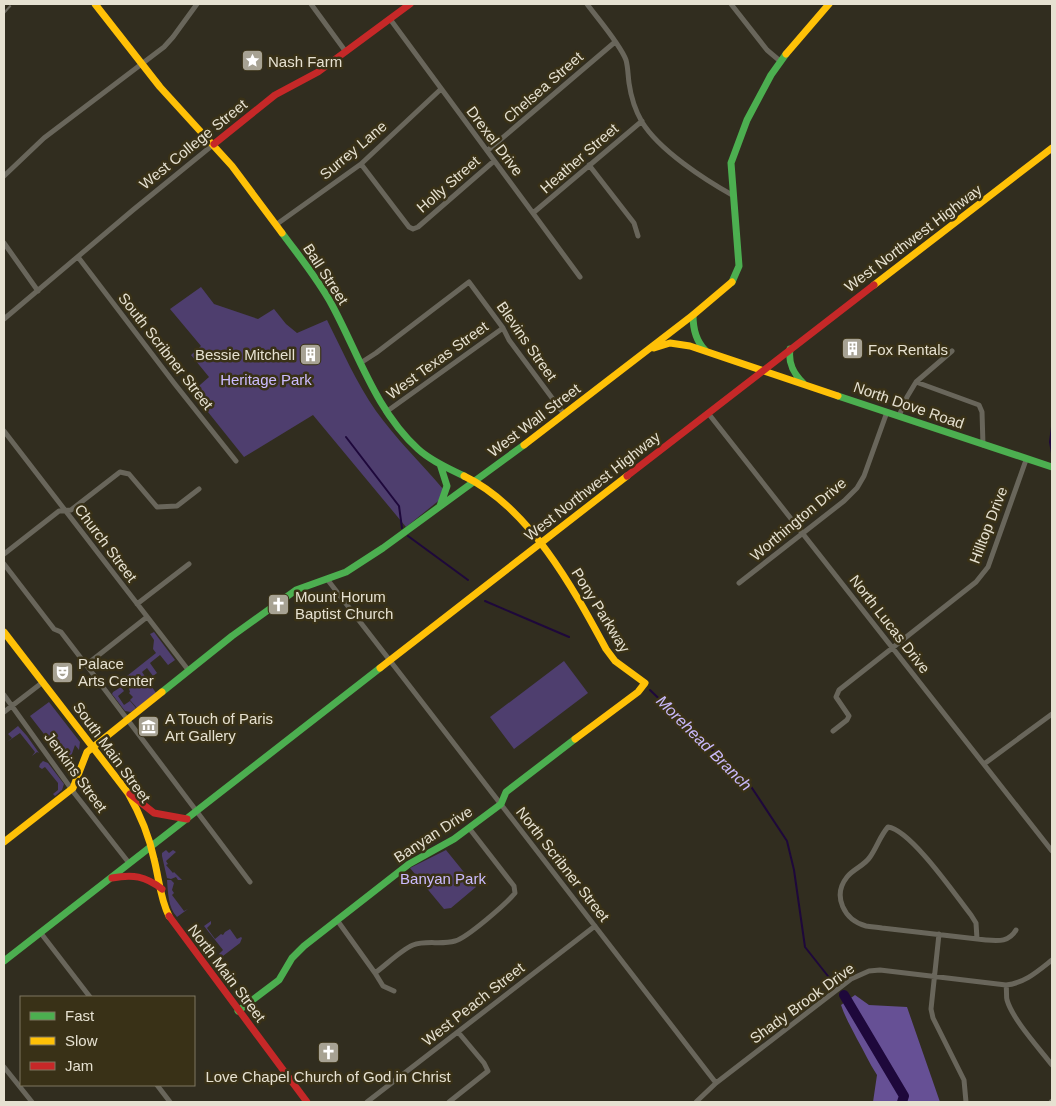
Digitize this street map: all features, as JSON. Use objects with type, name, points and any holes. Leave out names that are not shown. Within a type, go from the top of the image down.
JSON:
[{"type":"main road","name":"Ball Street","points":[[95,4],[160,87],[214,144],[276,224],[326,295],[386,412],[418,449],[440,464],[475,482],[493,494],[516,514],[541,543]]},
{"type":"main road","name":"West Wall Street","points":[[93,747],[282,598],[296,590],[346,572],[475,482],[693,315],[730,283],[735,277],[739,266],[731,163],[747,120],[780,61],[829,4]]},
{"type":"main road","name":"West College Street","points":[[214,144],[275,95],[318,72],[407,5]]},
{"type":"main road","name":"West Northwest Highway","points":[[4,961],[708,413],[758,370],[790,349],[1052,148]]},
{"type":"main road","points":[[693,315],[692,325],[695,334],[702,347],[708,352]]},
{"type":"main road","name":"North Dove Road","points":[[648,350],[670,343],[690,346],[1026,460],[1052,467]]},
{"type":"main road","points":[[790,349],[789,366],[805,385]]},
{"type":"main road","points":[[439,507],[447,486],[440,464]]},
{"type":"main road","name":"Pony Parkway","points":[[541,543],[563,574],[606,649],[615,661],[645,683]]},
{"type":"main road","name":"South Main Street","points":[[4,632],[128,793],[142,818],[151,847]]},
{"type":"main road","name":"Banyan Drive","points":[[238,1011],[279,980],[296,952],[409,864],[445,845],[469,828],[500,804],[506,792],[638,692],[645,683]]},
{"type":"main road","points":[[4,842],[73,788],[87,752],[93,747]]},
{"type":"main road","points":[[128,793],[154,813],[187,818]]},
{"type":"main road","name":"North Main Street","points":[[151,847],[165,908],[170,920],[307,1102]]},
{"type":"main road","points":[[111,878],[128,874],[143,876],[162,889]]},
{"type":"street","points":[[4,176],[44,138],[142,64],[173,37],[197,4]]},
{"type":"street","points":[[310,4],[346,52]]},
{"type":"street","points":[[587,4],[626,60],[633,103],[642,121],[657,140],[681,161],[734,196]]},
{"type":"street","points":[[731,4],[768,50],[780,61]]},
{"type":"street","name":"Drexel Drive","points":[[390,19],[580,277]]},
{"type":"street","name":"Chelsea Street","points":[[488,151],[615,42]]},
{"type":"street","name":"Surrey Lane","points":[[276,224],[361,164],[441,89]]},
{"type":"street","name":"Heather Street","points":[[533,213],[642,121]]},
{"type":"street","name":"West College Street","points":[[4,319],[214,144]]},
{"type":"street","name":"Holly Street","points":[[361,164],[413,229],[418,227],[494,161]]},
{"type":"street","points":[[589,165],[634,223],[638,236]]},
{"type":"street","points":[[4,242],[38,292]]},
{"type":"street","name":"South Scribner Street","points":[[78,257],[174,383],[236,460]]},
{"type":"street","name":"Blevins Street","points":[[362,362],[470,282],[503,328],[508,340],[564,414]]},
{"type":"street","name":"West Texas Street","points":[[386,412],[503,328]]},
{"type":"street","points":[[899,416],[916,382],[952,351]]},
{"type":"street","points":[[916,382],[979,405],[982,412],[983,445]]},
{"type":"street","name":"Worthington Drive","points":[[739,584],[845,500],[857,488],[864,476],[886,412]]},
{"type":"street","name":"North Lucas Drive","points":[[708,413],[1052,851]]},
{"type":"street","name":"Church Street","points":[[4,431],[189,671]]},
{"type":"street","name":"Hilltop Drive","points":[[834,731],[848,720],[849,716],[836,697],[839,690],[968,589],[988,567],[1026,460]]},
{"type":"street","points":[[4,554],[59,511],[71,510],[120,472],[129,474],[157,507],[177,506],[199,489]]},
{"type":"street","points":[[4,564],[54,629],[61,632],[250,882]]},
{"type":"street","points":[[136,604],[189,564]]},
{"type":"street","points":[[327,579],[390,659]]},
{"type":"street","points":[[86,665],[147,617]]},
{"type":"street","name":"North Scribner Street","points":[[390,659],[716,1082]]},
{"type":"street","points":[[4,712],[43,682]]},
{"type":"street","name":"Jenkins Street","points":[[4,695],[129,864]]},
{"type":"street","points":[[984,764],[1052,714]]},
{"type":"street","points":[[977,939],[976,923],[971,915],[914,844],[902,832],[888,827],[883,832],[871,856],[864,864],[847,876],[840,892],[840,899],[847,915],[867,926],[977,939],[998,941],[1012,937],[1016,930]]},
{"type":"street","points":[[376,973],[414,945],[441,944],[457,941],[479,925],[515,893],[514,886],[469,828]]},
{"type":"street","points":[[337,920],[376,973],[383,986],[394,991]]},
{"type":"street","name":"West Peach Street","points":[[367,1102],[595,926]]},
{"type":"street","points":[[40,932],[89,996]]},
{"type":"street","points":[[939,934],[931,1009],[964,1080],[966,1102]]},
{"type":"street","name":"Shady Brook Drive","points":[[696,1102],[716,1082],[860,974],[880,970],[1006,985],[1029,978],[1052,960]]},
{"type":"street","points":[[1006,985],[1007,1000],[1012,1010],[1022,1027],[1052,1065]]},
{"type":"street","points":[[449,1102],[488,1071],[484,1063],[458,1032]]},
{"type":"street","points":[[4,1067],[32,1102]]},
{"type":"street","points":[[158,1086],[170,1102]]},
{"type":"green space","name":"Heritage Park","points":[[201,287],[214,304],[258,319],[274,309],[286,324],[297,333],[327,320],[369,401],[392,431],[443,489],[442,498],[406,527],[313,415],[244,457],[192,392],[209,377],[191,355],[201,346],[170,309]]},
{"type":"green space","points":[[154,632],[175,660],[168,665],[160,655],[150,663],[157,673],[153,676],[147,668],[142,672],[156,693],[137,708],[130,700],[133,697],[129,693],[128,685],[131,683],[127,676],[156,653],[153,649],[154,640],[150,634]]},
{"type":"green space","points":[[564,661],[588,693],[514,749],[490,717]]},
{"type":"green space","points":[[121,687],[124,691],[118,696],[124,705],[130,701],[136,708],[131,712],[125,711],[112,694]]},
{"type":"green space","points":[[49,702],[80,742],[79,750],[75,745],[68,765],[30,716]]},
{"type":"green space","points":[[18,726],[39,753],[37,752],[32,756],[35,752],[20,733],[7,742],[12,738],[8,734]]},
{"type":"green space","points":[[43,761],[48,763],[64,784],[62,790],[55,796],[53,794],[58,790],[58,783],[45,767],[42,769],[39,767]]},
{"type":"green space","points":[[166,850],[169,853],[173,850],[176,852],[166,861],[168,864],[166,865],[182,880],[178,880],[176,877],[167,878],[162,856],[162,853]]},
{"type":"green space","name":"Banyan Park","points":[[446,850],[476,887],[451,908],[444,909],[410,868]]},
{"type":"green space","points":[[167,880],[171,880],[174,883],[172,890],[174,893],[172,895],[184,911],[188,909],[177,917],[170,905]]},
{"type":"green space","points":[[211,921],[207,928],[215,939],[230,929],[237,939],[242,938],[240,943],[223,956],[219,954],[223,950],[204,926]]},
{"type":"shaded area","points":[[855,995],[869,1005],[907,1007],[940,1102],[873,1102],[877,1075],[850,1026],[841,1005]]},
{"type":"waterway","points":[[1052,427],[1050,442],[1052,453]]},
{"type":"waterway","name":"Morehead Branch","points":[[346,437],[399,506],[402,528]]},
{"type":"waterway","name":"Morehead Branch","points":[[408,536],[468,580]]},
{"type":"waterway","name":"Morehead Branch","points":[[485,601],[569,637]]},
{"type":"waterway","name":"Morehead Branch","points":[[650,690],[752,788],[787,841],[794,870],[805,947],[835,985]]},
{"type":"waterway","name":"Morehead Branch","points":[[844,995],[904,1096],[902,1102]]},
{"type":"railway","points":[[4,13],[12,4]]},
{"type":"traffic: fast","points":[[732,282],[739,266],[731,163],[747,120],[771,75],[786,54]]},
{"type":"traffic: fast","points":[[282,233],[327,295],[369,381],[390,417],[403,434],[428,457],[464,476]]},
{"type":"traffic: fast","points":[[693,315],[695,334],[705,350]]},
{"type":"traffic: fast","points":[[790,349],[792,368],[803,383]]},
{"type":"traffic: fast","points":[[838,396],[1052,467]]},
{"type":"traffic: fast","points":[[162,692],[232,636],[296,590],[346,572],[383,548],[524,445]]},
{"type":"traffic: fast","points":[[440,464],[447,486],[440,506]]},
{"type":"traffic: fast","points":[[4,961],[380,668]]},
{"type":"traffic: fast","points":[[238,1011],[279,980],[292,958],[304,946],[409,864],[454,839],[501,804],[506,792],[575,739]]},
{"type":"traffic: slow","points":[[95,4],[160,87],[232,166],[282,233]]},
{"type":"traffic: slow","points":[[786,54],[829,4]]},
{"type":"traffic: slow","points":[[874,285],[1052,148]]},
{"type":"traffic: slow","points":[[524,445],[693,315],[732,282]]},
{"type":"traffic: slow","points":[[654,348],[670,343],[690,346],[838,396]]},
{"type":"traffic: slow","points":[[464,476],[487,490],[529,528],[564,576],[606,649],[615,661],[645,683],[638,692],[575,739]]},
{"type":"traffic: slow","points":[[380,668],[627,476]]},
{"type":"traffic: slow","points":[[4,632],[128,793],[147,833],[162,896],[169,916]]},
{"type":"traffic: slow","points":[[4,842],[73,788],[87,752],[162,692]]},
{"type":"traffic: jam","points":[[214,144],[275,95],[318,72],[410,4]]},
{"type":"traffic: jam","points":[[627,476],[874,285]]},
{"type":"traffic: jam","points":[[130,794],[154,813],[187,819]]},
{"type":"traffic: jam","points":[[112,878],[138,877],[150,881],[162,889]]},
{"type":"traffic: jam","points":[[169,916],[307,1102]]},
{"type":"place","name":"Nash Farm","points":[[252,61]]},
{"type":"place","name":"Fox Rentals","points":[[852,349]]},
{"type":"place","name":"Bessie Mitchell","points":[[311,354]]},
{"type":"place","name":"Mount Horum Baptist Church","points":[[279,605]]},
{"type":"place","name":"Palace Arts Center","points":[[62,672]]},
{"type":"place","name":"A Touch of Paris Art Gallery","points":[[149,727]]},
{"type":"place","name":"Love Chapel Church of God in Christ","points":[[328,1053]]}]
